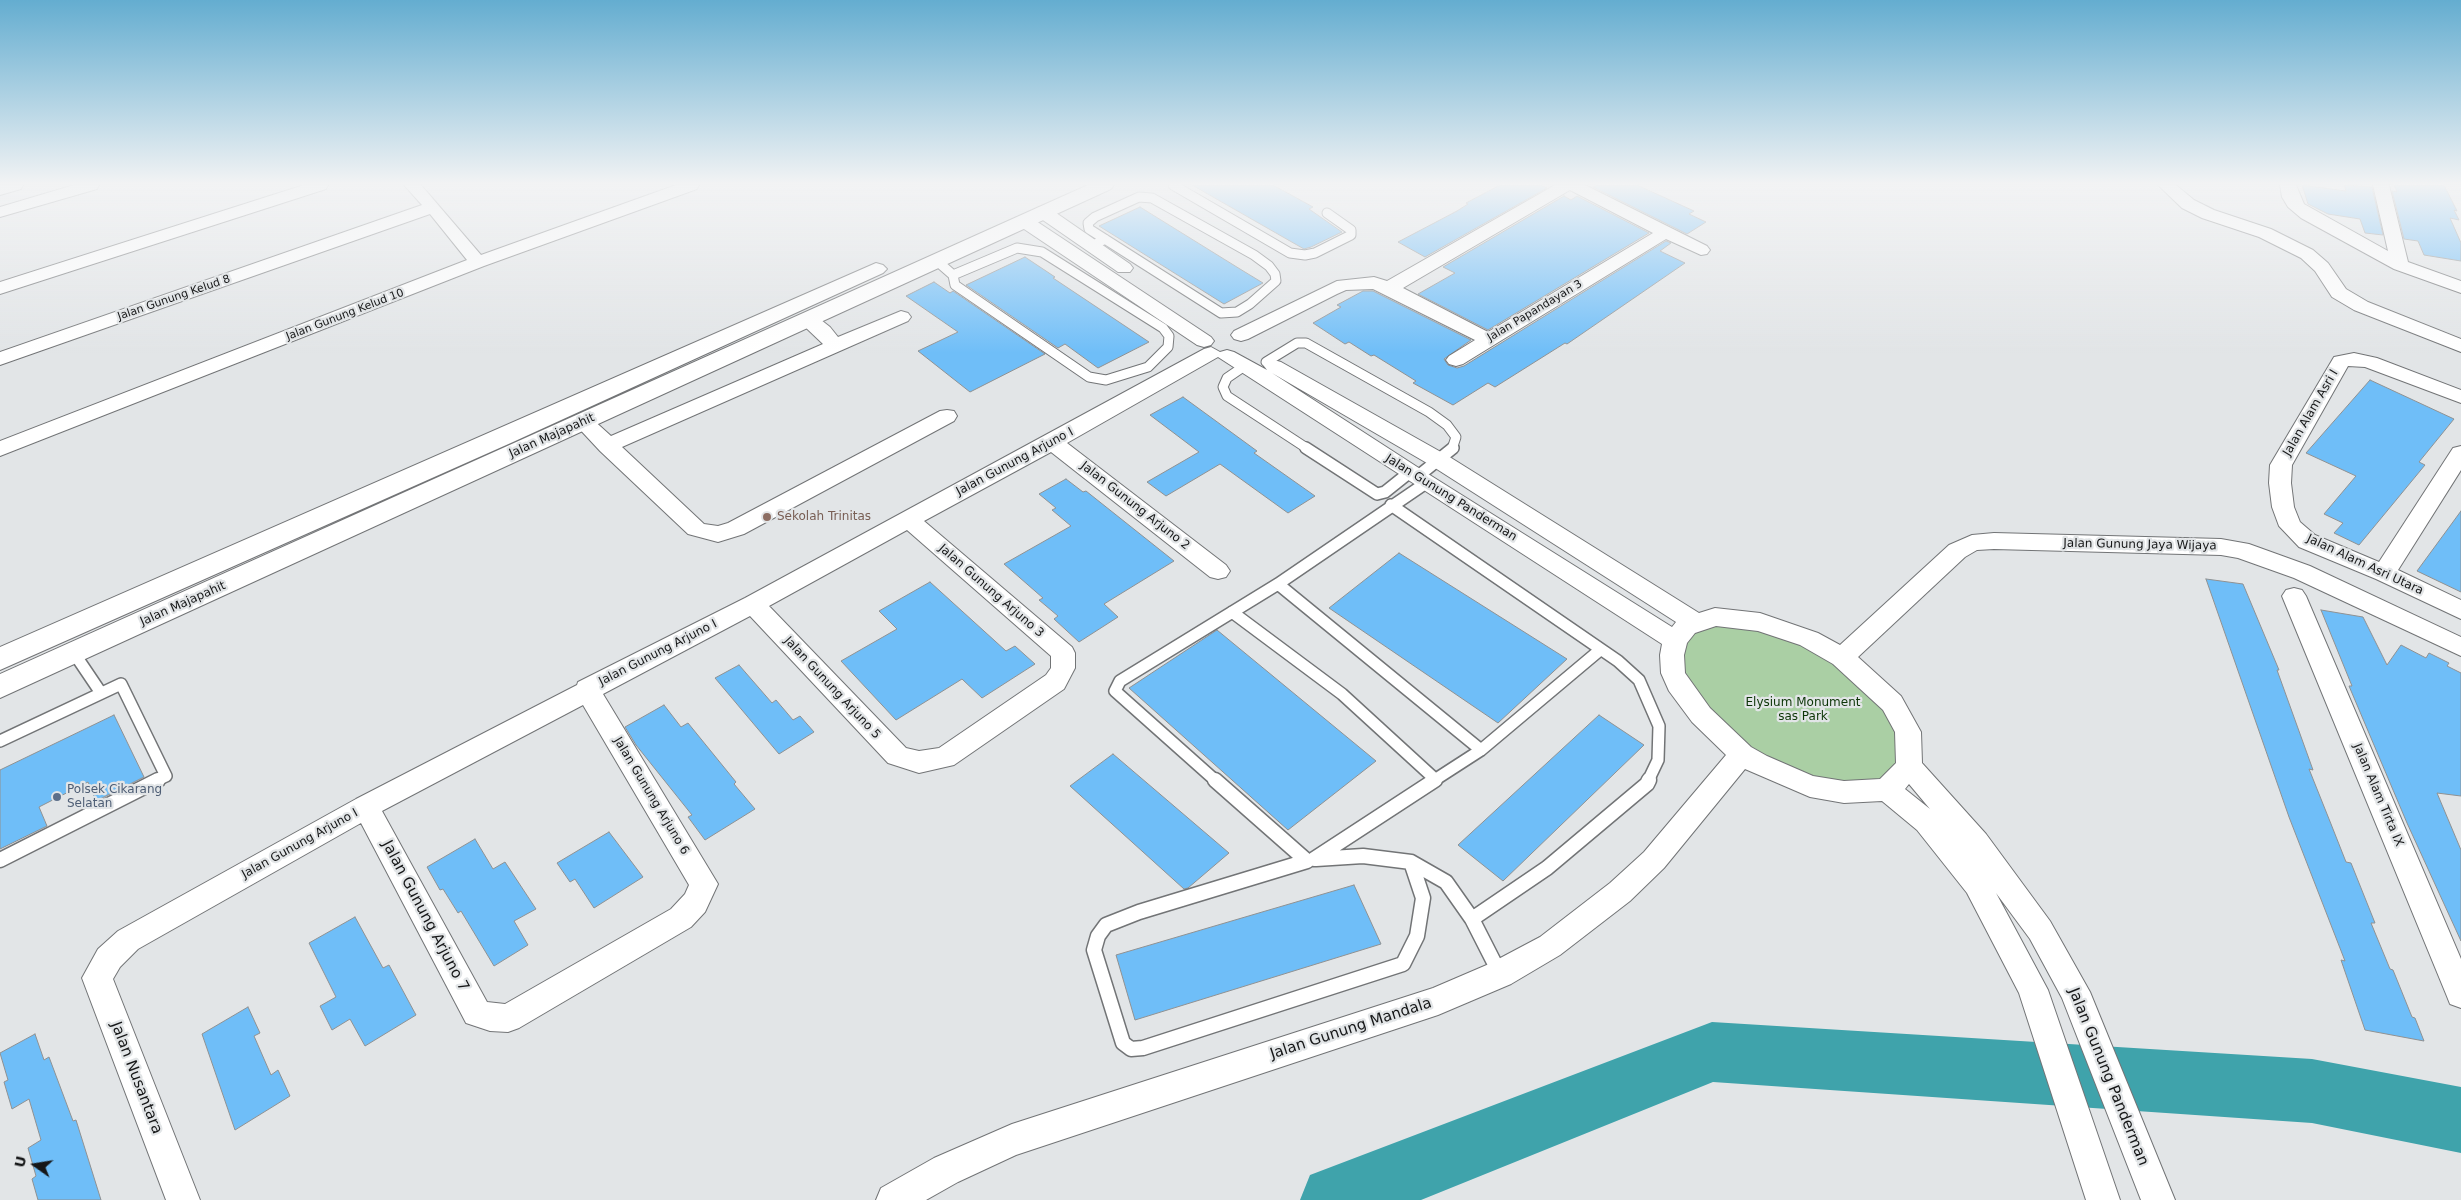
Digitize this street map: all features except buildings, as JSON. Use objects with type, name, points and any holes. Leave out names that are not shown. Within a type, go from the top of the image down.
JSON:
[{"type":"street","points":[[0,288],[146,241]]},
{"type":"street","name":"Jalan Gunung Kelud 8","points":[[0,359],[336,241]]},
{"type":"street","points":[[461,241],[478,262]]},
{"type":"street","name":"Jalan Gunung Kelud 10","points":[[0,449],[536,241]]},
{"type":"street","name":"Jalan Majapahit","points":[[0,687],[74,654],[511,444],[943,241]]},
{"type":"street","name":"Jalan Majapahit","points":[[0,659],[511,444],[583,422],[810,320],[945,268],[991,241]]},
{"type":"street","name":"Jalan Gunung Panderman","points":[[1071,241],[1417,477],[1675,640]]},
{"type":"street","name":"Jalan Gunung Panderman","points":[[1094,241],[1227,347],[1266,362],[1440,461],[1695,622]]},
{"type":"street","points":[[1389,288],[1470,241]]},
{"type":"street","name":"Jalan Papandayan 3","points":[[1456,360],[1487,339],[1651,241]]},
{"type":"street","points":[[1684,241],[1701,250]]},
{"type":"street","points":[[2281,241],[2307,254],[2322,267],[2339,293],[2361,306],[2461,346]]},
{"type":"street","points":[[2358,241],[2400,264],[2461,287]]},
{"type":"street","points":[[2394,241],[2400,264]]},
{"type":"street","name":"Jalan Gunung Arjuno I","points":[[109,958],[128,940],[366,807],[587,689],[753,604],[1344,285],[1374,283],[1389,288],[1487,339]]},
{"type":"street","points":[[607,446],[901,317]]},
{"type":"street","points":[[810,320],[823,331],[835,346]]},
{"type":"street","name":"Jalan Alam Asri I","points":[[2282,507],[2281,465],[2341,362],[2354,359],[2370,362],[2461,397]]},
{"type":"street","points":[[583,422],[696,529],[718,534],[736,529],[947,416]]},
{"type":"street","name":"Jalan Gunung Arjuno 2","points":[[1052,442],[1218,571]]},
{"type":"street","points":[[2384,573],[2461,453]]},
{"type":"street","name":"Jalan Alam Asri Utara","points":[[2282,507],[2290,526],[2307,541],[2384,573],[2461,610]]},
{"type":"street","name":"Jalan Gunung Arjuno 3","points":[[908,519],[1063,654],[1063,668],[1055,682],[945,758],[919,762]]},
{"type":"street","name":"Jalan Gunung Jaya Wijaya","points":[[1842,657],[1957,551],[1972,543],[1994,541],[2221,547],[2241,550],[2302,572],[2461,647]]},
{"type":"street","name":"Jalan Alam Tirta IX","points":[[2294,596],[2461,994]]},
{"type":"street","name":"Jalan Gunung Arjuno 5","points":[[753,604],[897,756],[919,762]]},
{"type":"street","points":[[1887,790],[1909,766],[1908,732],[1892,703],[1877,687],[1842,657],[1809,639],[1760,622],[1716,617],[1695,622],[1686,627],[1675,640],[1672,655],[1673,673],[1678,684],[1701,714],[1742,754],[1758,764],[1810,786],[1844,792],[1887,790],[1927,822],[1978,884],[2033,990],[2103,1200]]},
{"type":"street","name":"Jalan Gunung Arjuno 6","points":[[490,1017],[508,1018],[681,918],[694,903],[704,884],[587,689]]},
{"type":"street","name":"Jalan Gunung Mandala","points":[[893,1200],[946,1170],[1012,1140],[1438,1001],[1500,974],[1550,946],[1620,892],[1654,860],[1742,754]]},
{"type":"street","name":"Jalan Gunung Panderman","points":[[1909,766],[1976,842],[2040,930],[2076,992],[2158,1200]]},
{"type":"street","name":"Jalan Gunung Arjuno 7","points":[[366,807],[477,1013],[490,1017]]},
{"type":"street","name":"Jalan Nusantara","points":[[109,958],[97,978],[183,1200]]},
{"type":"lane","points":[[1099,243],[1221,314],[1237,312],[1244,308],[1276,281],[1275,274],[1269,266],[1229,241]]},
{"type":"lane","points":[[1271,241],[1290,252],[1305,255],[1315,253],[1339,241]]},
{"type":"lane","points":[[1017,248],[1042,252],[1162,328],[1169,336],[1168,347],[1148,367],[1106,380],[1089,377],[955,285],[945,268],[1017,248]]},
{"type":"lane","points":[[1227,347],[1227,378],[1223,387],[1227,396],[1377,494],[1417,477],[1440,461],[1454,447],[1456,437],[1447,425],[1429,412],[1306,343],[1297,343],[1266,362]]},
{"type":"lane","points":[[1311,860],[1116,691],[1120,682],[1134,671],[1278,584],[1391,505],[1417,477]]},
{"type":"lane","points":[[1391,505],[1618,661],[1639,680],[1659,726],[1658,760],[1647,784],[1547,868],[1472,920]]},
{"type":"lane","points":[[1278,584],[1481,750]]},
{"type":"lane","points":[[1232,612],[1342,694],[1436,780]]},
{"type":"lane","points":[[1311,860],[1481,750],[1600,650]]},
{"type":"lane","points":[[74,654],[101,693]]},
{"type":"lane","points":[[0,741],[121,684],[166,776],[0,860]]},
{"type":"lane","points":[[1411,862],[1423,898],[1417,936],[1402,964],[1143,1048],[1131,1049],[1123,1043],[1094,950],[1098,936],[1106,925],[1139,912],[1311,860],[1363,856],[1411,862],[1446,882],[1472,920],[1500,974]]},
{"type":"green space","name":"Elysium Monument sas Park","points":[[1719,621],[1767,628],[1842,659],[1905,731],[1905,769],[1886,788],[1813,783],[1744,750],[1684,685],[1676,656],[1688,628]]},
{"type":"waterway","points":[[1335,1200],[1712,1052],[2312,1091],[2461,1120]]},
{"type":"place","name":"Sekolah Trinitas","points":[[767,517]]},
{"type":"place","name":"Polsek Cikarang Selatan","points":[[57,797]]}]
